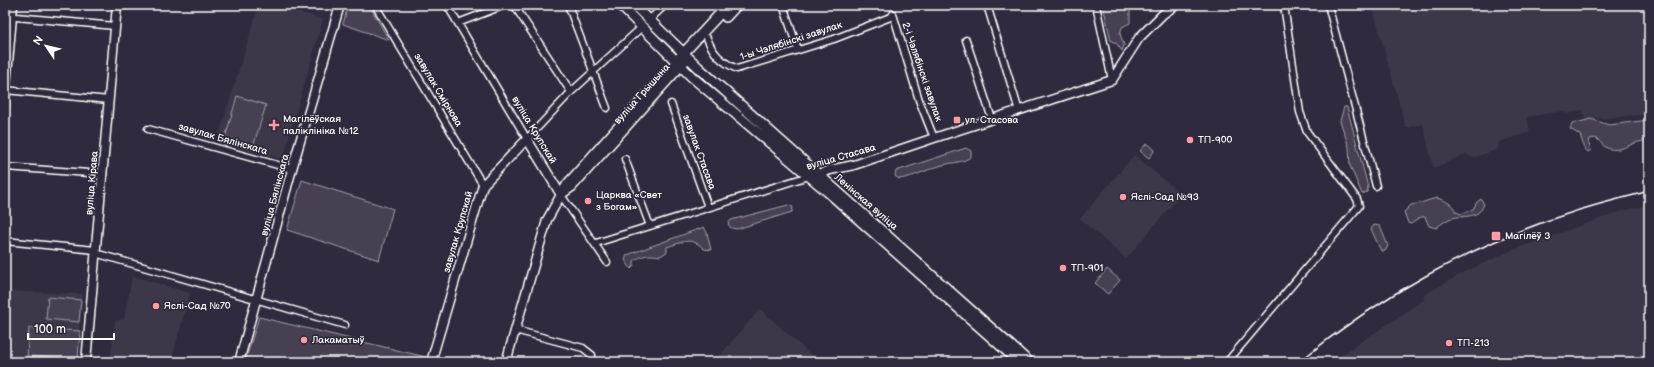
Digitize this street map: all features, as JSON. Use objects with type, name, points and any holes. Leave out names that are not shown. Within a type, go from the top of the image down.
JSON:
[{"type":"main road","name":"вуліца Кірава","points":[[86,362],[117,5]]},
{"type":"main road","name":"вуліца Бялінскага","points":[[239,362],[292,169],[340,5]]},
{"type":"main road","points":[[620,5],[686,56]]},
{"type":"main road","points":[[634,5],[645,24],[678,64]]},
{"type":"main road","name":"вуліца Грышына","points":[[686,56],[728,5]]},
{"type":"main road","name":"вуліца Грышына","points":[[506,362],[547,220],[561,195],[572,187],[678,64],[707,38],[737,5]]},
{"type":"main road","points":[[1112,80],[1139,38],[1163,14],[1176,5]]},
{"type":"main road","name":"Ленінская вуліца","points":[[686,56],[814,175],[922,271],[1029,362]]},
{"type":"main road","name":"Ленінская вуліца","points":[[678,64],[814,175]]},
{"type":"main road","name":"вуліца Стасава","points":[[814,175],[830,170],[854,166],[934,138],[1112,80]]},
{"type":"main road","name":"завулак Крупскай","points":[[431,362],[483,185],[527,139]]},
{"type":"main road","name":"вуліца Крупскай","points":[[527,139],[561,195]]},
{"type":"main road","name":"Ленінская вуліца","points":[[937,284],[1019,362]]},
{"type":"street","points":[[5,109],[14,5]]},
{"type":"street","name":"завулак Смірнова","points":[[375,5],[483,185]]},
{"type":"street","name":"вуліца Крупскай","points":[[447,5],[527,139]]},
{"type":"street","points":[[458,23],[491,7],[505,5]]},
{"type":"street","points":[[514,5],[571,92]]},
{"type":"street","points":[[568,5],[591,65],[592,73],[607,108]]},
{"type":"street","name":"завулак Крупскай","points":[[527,139],[571,92],[665,5]]},
{"type":"street","points":[[987,5],[1019,111]]},
{"type":"street","points":[[1096,5],[1112,80]]},
{"type":"street","points":[[1226,362],[1359,206],[1356,199],[1307,132],[1300,112],[1284,5]]},
{"type":"street","points":[[1328,5],[1376,186]]},
{"type":"street","points":[[784,8],[798,50]]},
{"type":"street","name":"1-ы Чэлябінскі завулак","points":[[707,38],[714,53],[724,63],[737,69],[798,50],[893,15]]},
{"type":"street","name":"2-і Чэлябінскі завулак","points":[[893,15],[919,100],[934,138]]},
{"type":"street","points":[[5,16],[115,26]]},
{"type":"street","points":[[966,40],[992,119]]},
{"type":"street","points":[[6,90],[109,100]]},
{"type":"street","name":"завулак Стасава","points":[[671,104],[708,207]]},
{"type":"street","name":"завулак Бялінскага","points":[[148,129],[292,169]]},
{"type":"street","points":[[625,159],[650,226]]},
{"type":"street","points":[[5,167],[103,174]]},
{"type":"street","name":"вуліца Стасава","points":[[596,243],[814,175]]},
{"type":"street","name":"вуліца Крупскай","points":[[561,195],[596,243],[607,262]]},
{"type":"street","points":[[5,241],[95,251],[345,325]]},
{"type":"street","points":[[515,330],[583,348],[592,355],[591,362]]},
{"type":"shaded area","points":[[259,5],[271,5],[323,19],[283,159],[217,141]]},
{"type":"shaded area","points":[[348,5],[369,5],[389,40],[343,24]]},
{"type":"shaded area","points":[[1103,5],[1152,5],[1153,7],[1140,10],[1130,8],[1130,23],[1122,27],[1120,34],[1124,45],[1122,51],[1116,43],[1111,41]]},
{"type":"shaded area","points":[[1372,5],[1649,5],[1649,114],[1585,120],[1583,110],[1565,114],[1563,111],[1527,117],[1530,132],[1499,142],[1498,149],[1473,158],[1465,154],[1439,166],[1433,167],[1423,124],[1406,128]]},
{"type":"shaded area","points":[[237,96],[266,105],[252,150],[224,142]]},
{"type":"shaded area","points":[[1344,107],[1347,107],[1368,187],[1367,192],[1362,194],[1350,166],[1349,147],[1340,121]]},
{"type":"shaded area","points":[[1591,119],[1609,125],[1649,120],[1649,141],[1638,142],[1623,148],[1612,149],[1605,147],[1595,138],[1590,139],[1589,144],[1591,150],[1588,152],[1585,149],[1580,135],[1570,129],[1572,124]]},
{"type":"shaded area","points":[[1147,143],[1155,150],[1149,158],[1140,151]]},
{"type":"shaded area","points":[[966,148],[971,151],[971,157],[960,162],[941,165],[905,178],[899,179],[895,176],[896,171]]},
{"type":"shaded area","points":[[1134,155],[1181,194],[1126,259],[1080,219]]},
{"type":"shaded area","points":[[302,180],[393,209],[379,260],[287,230]]},
{"type":"shaded area","points":[[1437,198],[1453,206],[1456,212],[1461,214],[1473,209],[1477,202],[1481,199],[1484,204],[1478,213],[1474,215],[1449,219],[1436,228],[1429,226],[1425,217],[1421,217],[1411,224],[1408,223],[1404,212],[1411,205]]},
{"type":"shaded area","points":[[788,205],[793,207],[792,212],[737,229],[731,228],[728,224],[731,220]]},
{"type":"shaded area","points":[[1649,205],[1649,362],[1331,362],[1425,299],[1422,296],[1467,271],[1512,250],[1622,211]]},
{"type":"shaded area","points":[[1374,225],[1380,226],[1388,246],[1385,251],[1381,251],[1371,229]]},
{"type":"shaded area","points":[[704,227],[711,250],[704,249],[695,242],[687,241],[667,247],[667,252],[660,256],[649,255],[640,257],[634,261],[634,266],[631,269],[625,260],[627,255]]},
{"type":"shaded area","points":[[1107,269],[1120,280],[1108,294],[1095,283]]},
{"type":"shaded area","name":"Яслі-Сад №70","points":[[132,276],[190,293],[171,362],[110,362],[115,321],[124,319]]},
{"type":"shaded area","points":[[5,290],[82,294],[77,362],[5,357]]},
{"type":"shaded area","points":[[48,297],[81,300],[79,322],[46,319]]},
{"type":"shaded area","points":[[760,309],[819,362],[714,362]]},
{"type":"shaded area","name":"Лакаматыў","points":[[259,317],[426,357],[424,362],[245,362]]},
{"type":"shaded area","points":[[29,328],[80,331],[78,359],[27,356]]},
{"type":"railway","points":[[1299,362],[1329,338],[1394,294],[1462,257],[1498,240],[1570,213],[1649,191]]},
{"type":"place","name":"ул. Стасова","points":[[957,120]]},
{"type":"place","name":"Магілёўская паліклініка №12","points":[[274,125]]},
{"type":"place","name":"ТП-900","points":[[1190,140]]},
{"type":"place","name":"Яслі-Сад №93","points":[[1123,197]]},
{"type":"place","name":"Царква «Свет з Богам»","points":[[588,201]]},
{"type":"place","name":"Магілёў 3","points":[[1496,236]]},
{"type":"place","name":"ТП-901","points":[[1063,268]]},
{"type":"place","name":"Яслі-Сад №70","points":[[156,306]]},
{"type":"place","name":"Лакаматыў","points":[[304,340]]},
{"type":"place","name":"ТП-213","points":[[1449,343]]}]
